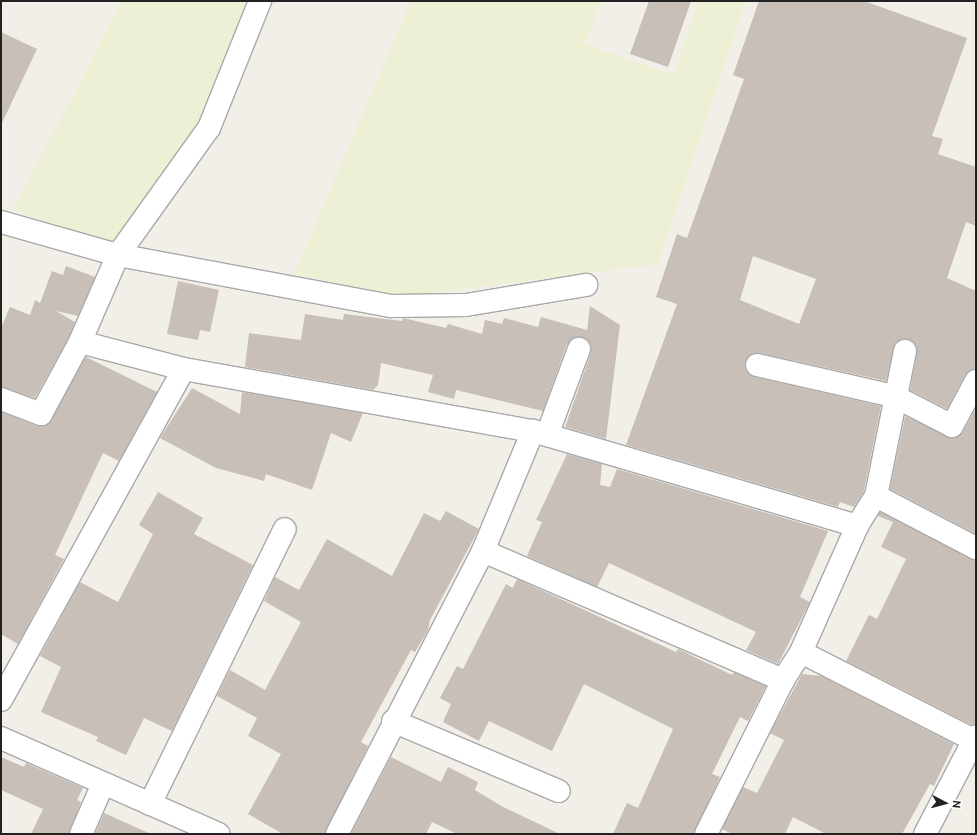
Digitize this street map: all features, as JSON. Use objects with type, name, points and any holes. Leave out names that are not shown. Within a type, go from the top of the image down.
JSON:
[{"type":"street","points":[[1,399],[42,414],[80,342],[118,255],[209,128],[260,1]]},
{"type":"street","points":[[1,222],[118,255],[391,306],[466,305],[586,285]]},
{"type":"street","points":[[80,342],[184,369],[540,433],[857,526]]},
{"type":"street","points":[[336,834],[393,721],[484,551],[579,349]]},
{"type":"street","points":[[706,834],[783,680],[801,652],[857,526],[876,496],[894,396],[906,351]]},
{"type":"street","points":[[757,365],[894,396],[952,426],[976,381]]},
{"type":"street","points":[[1,700],[184,369]]},
{"type":"street","points":[[876,496],[976,548]]},
{"type":"street","points":[[150,804],[285,529]]},
{"type":"street","points":[[484,551],[783,680]]},
{"type":"street","points":[[801,652],[975,739],[925,834]]},
{"type":"street","points":[[393,721],[558,791]]},
{"type":"street","points":[[1,738],[219,834]]},
{"type":"street","points":[[81,834],[103,784]]},
{"type":"green space","points":[[122,1],[250,1],[198,126],[113,243],[13,210]]},
{"type":"green space","points":[[411,1],[601,1],[585,44],[674,75],[698,1],[746,1],[658,264],[402,297],[294,274]]},
{"type":"building","points":[[649,1],[691,1],[668,67],[630,54]]},
{"type":"building","points":[[759,1],[864,1],[967,38],[932,136],[943,139],[938,154],[976,167],[976,226],[966,222],[947,278],[976,291],[976,369],[965,375],[947,409],[910,390],[917,347],[908,339],[895,343],[886,381],[760,353],[753,353],[745,362],[745,369],[754,377],[881,406],[864,491],[854,507],[840,502],[838,507],[626,445],[677,304],[656,297],[677,234],[687,238],[744,79],[733,75]],"holes":[[[753,256],[816,279],[799,324],[740,300]]]},
{"type":"building","points":[[1,32],[37,49],[1,125]]},
{"type":"building","points":[[66,266],[95,277],[78,316],[56,311],[75,322],[69,337],[35,398],[1,387],[1,328],[10,307],[30,315],[35,300],[40,303],[52,271],[63,275]]},
{"type":"building","points":[[178,281],[219,290],[210,332],[200,330],[198,340],[167,334]]},
{"type":"building","points":[[590,306],[620,325],[606,439],[565,427],[591,353],[589,341],[583,337],[577,337],[567,344],[543,411],[456,390],[454,399],[428,392],[433,375],[381,363],[378,385],[373,390],[245,367],[249,333],[301,340],[305,314],[343,320],[344,314],[402,321],[403,318],[446,328],[448,324],[482,334],[485,320],[502,324],[504,318],[538,327],[541,317],[587,330]]},
{"type":"building","points":[[86,357],[157,392],[119,461],[103,453],[55,555],[64,559],[18,644],[1,634],[1,412],[37,426],[48,424]]},
{"type":"building","points":[[192,388],[240,414],[242,392],[363,413],[351,442],[331,433],[312,490],[266,474],[264,481],[216,468],[160,438]]},
{"type":"building","points":[[976,408],[976,534],[890,489],[905,416],[953,438],[963,432]]},
{"type":"building","points":[[567,454],[602,464],[600,485],[610,487],[617,469],[828,531],[800,597],[810,602],[778,664],[746,650],[756,632],[609,563],[597,587],[527,556],[542,522],[536,520]]},
{"type":"building","points":[[158,492],[203,518],[194,534],[253,565],[172,731],[144,718],[126,755],[96,741],[98,737],[41,712],[61,667],[40,656],[80,582],[118,602],[153,534],[139,525]]},
{"type":"building","points":[[446,511],[479,529],[430,620],[428,630],[415,652],[411,650],[361,742],[368,746],[325,834],[283,834],[248,814],[281,754],[248,736],[257,718],[217,696],[230,670],[265,690],[301,622],[264,601],[275,577],[299,590],[327,539],[392,576],[424,513],[440,521]]},
{"type":"building","points":[[880,512],[976,560],[976,724],[972,725],[846,661],[869,615],[877,619],[906,559],[881,547],[893,522],[878,516]]},
{"type":"building","points":[[517,579],[676,652],[678,649],[732,675],[734,672],[766,686],[748,721],[740,717],[712,774],[720,777],[694,834],[613,834],[627,803],[638,808],[673,729],[584,684],[552,751],[489,721],[479,741],[443,722],[451,704],[440,698],[457,666],[463,669],[506,584],[513,588]]},
{"type":"building","points":[[802,674],[821,676],[954,744],[934,786],[930,784],[902,834],[826,834],[793,817],[785,834],[732,834],[722,829],[743,787],[757,793],[784,740],[770,733]]},
{"type":"building","points":[[1,757],[24,767],[26,763],[83,788],[77,800],[81,802],[69,834],[31,834],[43,809],[1,790]]},
{"type":"building","points":[[391,757],[441,782],[448,767],[478,782],[475,790],[503,807],[560,834],[457,834],[432,822],[426,834],[351,834]]},
{"type":"building","points":[[104,813],[151,834],[95,834]]}]
